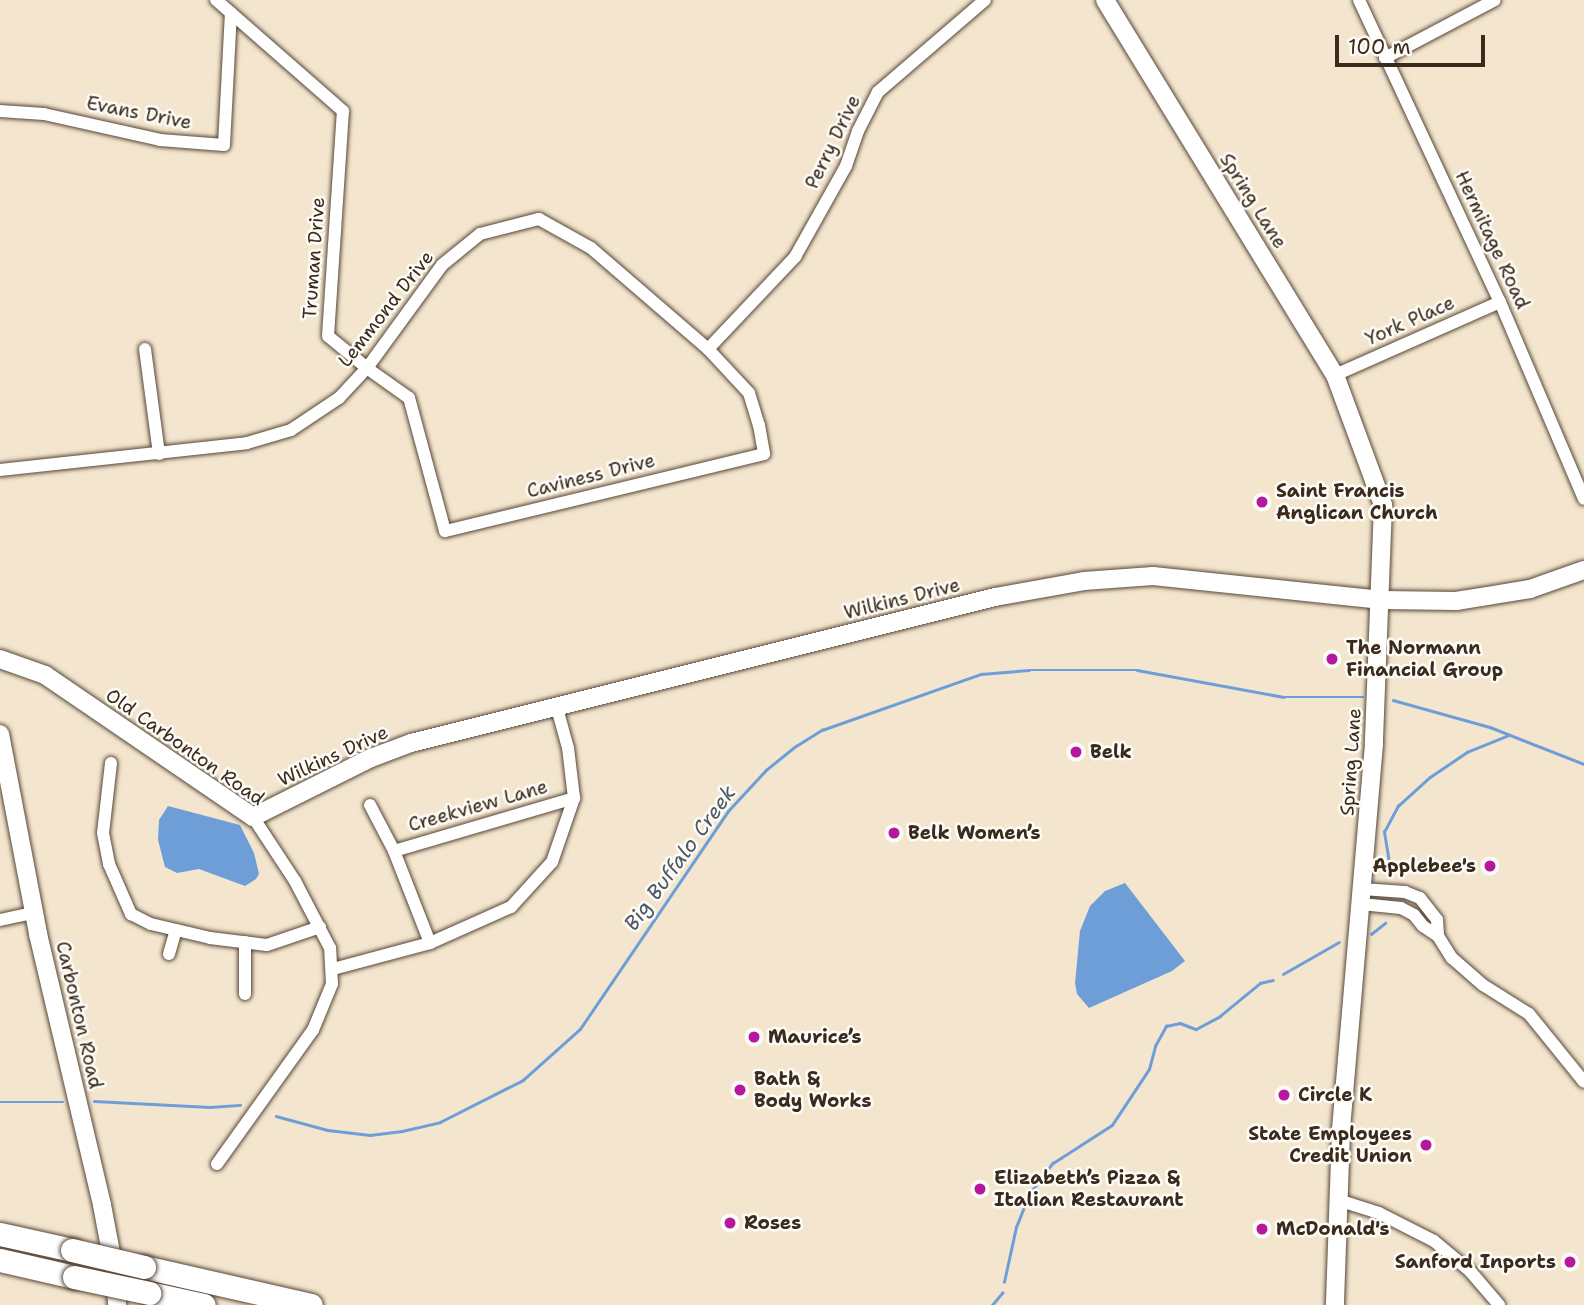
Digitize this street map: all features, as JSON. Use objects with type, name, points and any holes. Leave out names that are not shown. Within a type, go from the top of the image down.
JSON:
[{"type":"highway","points":[[0,1234],[311,1305]]},
{"type":"highway","points":[[0,1260],[204,1305]]},
{"type":"street","name":"Truman Drive","points":[[216,0],[343,111],[328,336],[409,398],[446,531]]},
{"type":"street","name":"Perry Drive","points":[[708,349],[795,257],[846,166],[858,131],[878,92],[985,0]]},
{"type":"street","name":"Spring Lane","points":[[1105,0],[1335,375],[1383,505],[1382,600],[1338,1200],[1335,1305]]},
{"type":"street","name":"Hermitage Road","points":[[1359,0],[1500,302],[1584,499]]},
{"type":"street","points":[[1385,58],[1495,0]]},
{"type":"street","name":"Evans Drive","points":[[0,111],[55,116],[160,140],[224,145],[231,13]]},
{"type":"street","name":"Lemmond Drive","points":[[0,470],[247,443],[291,430],[339,398],[367,368],[442,265],[480,234],[539,219],[591,248],[708,349],[749,393],[760,425],[764,454],[746,458]]},
{"type":"street","name":"York Place","points":[[1335,375],[1500,302]]},
{"type":"street","points":[[145,349],[159,454]]},
{"type":"street","name":"Caviness Drive","points":[[446,531],[746,458]]},
{"type":"street","name":"Wilkins Drive","points":[[253,817],[371,758],[411,743],[995,597],[1084,581],[1153,576],[1382,600],[1456,601],[1530,589],[1584,570]]},
{"type":"street","name":"Old Carbonton Road","points":[[0,659],[45,675],[253,817],[295,881],[330,948],[333,969],[329,993],[313,1030],[217,1164]]},
{"type":"street","points":[[333,969],[430,943],[511,907],[552,862],[574,798],[568,748],[557,708]]},
{"type":"street","name":"Carbonton Road","points":[[0,734],[34,914],[102,1205],[115,1274],[117,1305]]},
{"type":"street","points":[[111,763],[103,833],[109,864],[131,914],[151,924],[176,930],[267,946],[320,927]]},
{"type":"street","name":"Creekview Lane","points":[[394,851],[574,798]]},
{"type":"street","points":[[370,805],[394,851],[430,943]]},
{"type":"street","points":[[1361,896],[1401,908],[1438,936],[1452,958],[1464,969],[1483,985],[1529,1014],[1584,1082]]},
{"type":"street","points":[[0,920],[34,914]]},
{"type":"street","points":[[169,954],[176,930]]},
{"type":"street","points":[[245,943],[246,994]]},
{"type":"street","points":[[1338,1200],[1379,1213],[1434,1241],[1470,1271],[1499,1305]]},
{"type":"water","points":[[168,806],[240,825],[254,853],[259,874],[256,879],[245,886],[199,869],[177,873],[165,867],[158,840],[159,820]]},
{"type":"water","points":[[1125,883],[1185,961],[1172,971],[1089,1008],[1077,994],[1075,983],[1080,931],[1090,906],[1105,891]]},
{"type":"waterway","name":"Big Buffalo Creek","points":[[276,1116],[328,1130],[370,1135],[402,1131],[440,1122],[523,1080],[580,1029],[728,811],[766,770],[822,730],[981,674],[1029,670],[1137,670],[1284,697],[1363,697]]},
{"type":"waterway","name":"Big Buffalo Creek","points":[[1393,700],[1490,727],[1584,764]]},
{"type":"waterway","points":[[1391,875],[1384,832],[1398,806],[1430,777],[1467,752],[1509,735]]},
{"type":"waterway","points":[[1371,934],[1385,923]]},
{"type":"waterway","points":[[1283,974],[1339,942]]},
{"type":"waterway","points":[[1004,1282],[1016,1227],[1030,1193],[1053,1163],[1112,1125],[1149,1069],[1155,1046],[1166,1026],[1180,1023],[1196,1029],[1220,1016],[1260,983],[1273,980]]},
{"type":"waterway","name":"Big Buffalo Creek","points":[[94,1101],[210,1107],[240,1105]]},
{"type":"waterway","name":"Big Buffalo Creek","points":[[0,1102],[63,1102]]},
{"type":"waterway","points":[[992,1305],[1002,1293]]},
{"type":"place","name":"Saint Francis Anglican Church","points":[[1262,502]]},
{"type":"place","name":"The Normann Financial Group","points":[[1332,659]]},
{"type":"place","name":"Belk","points":[[1076,752]]},
{"type":"place","name":"Belk Women’s","points":[[894,833]]},
{"type":"place","name":"Applebee's","points":[[1490,866]]},
{"type":"place","name":"Maurice’s","points":[[754,1037]]},
{"type":"place","name":"Bath & Body Works","points":[[740,1090]]},
{"type":"place","name":"Circle K","points":[[1284,1095]]},
{"type":"place","name":"State Employees Credit Union","points":[[1426,1145]]},
{"type":"place","name":"Elizabeth’s Pizza & Italian Restaurant","points":[[980,1189]]},
{"type":"place","name":"Roses","points":[[730,1223]]},
{"type":"place","name":"McDonald's","points":[[1262,1229]]},
{"type":"place","name":"Sanford Inports","points":[[1570,1262]]}]
